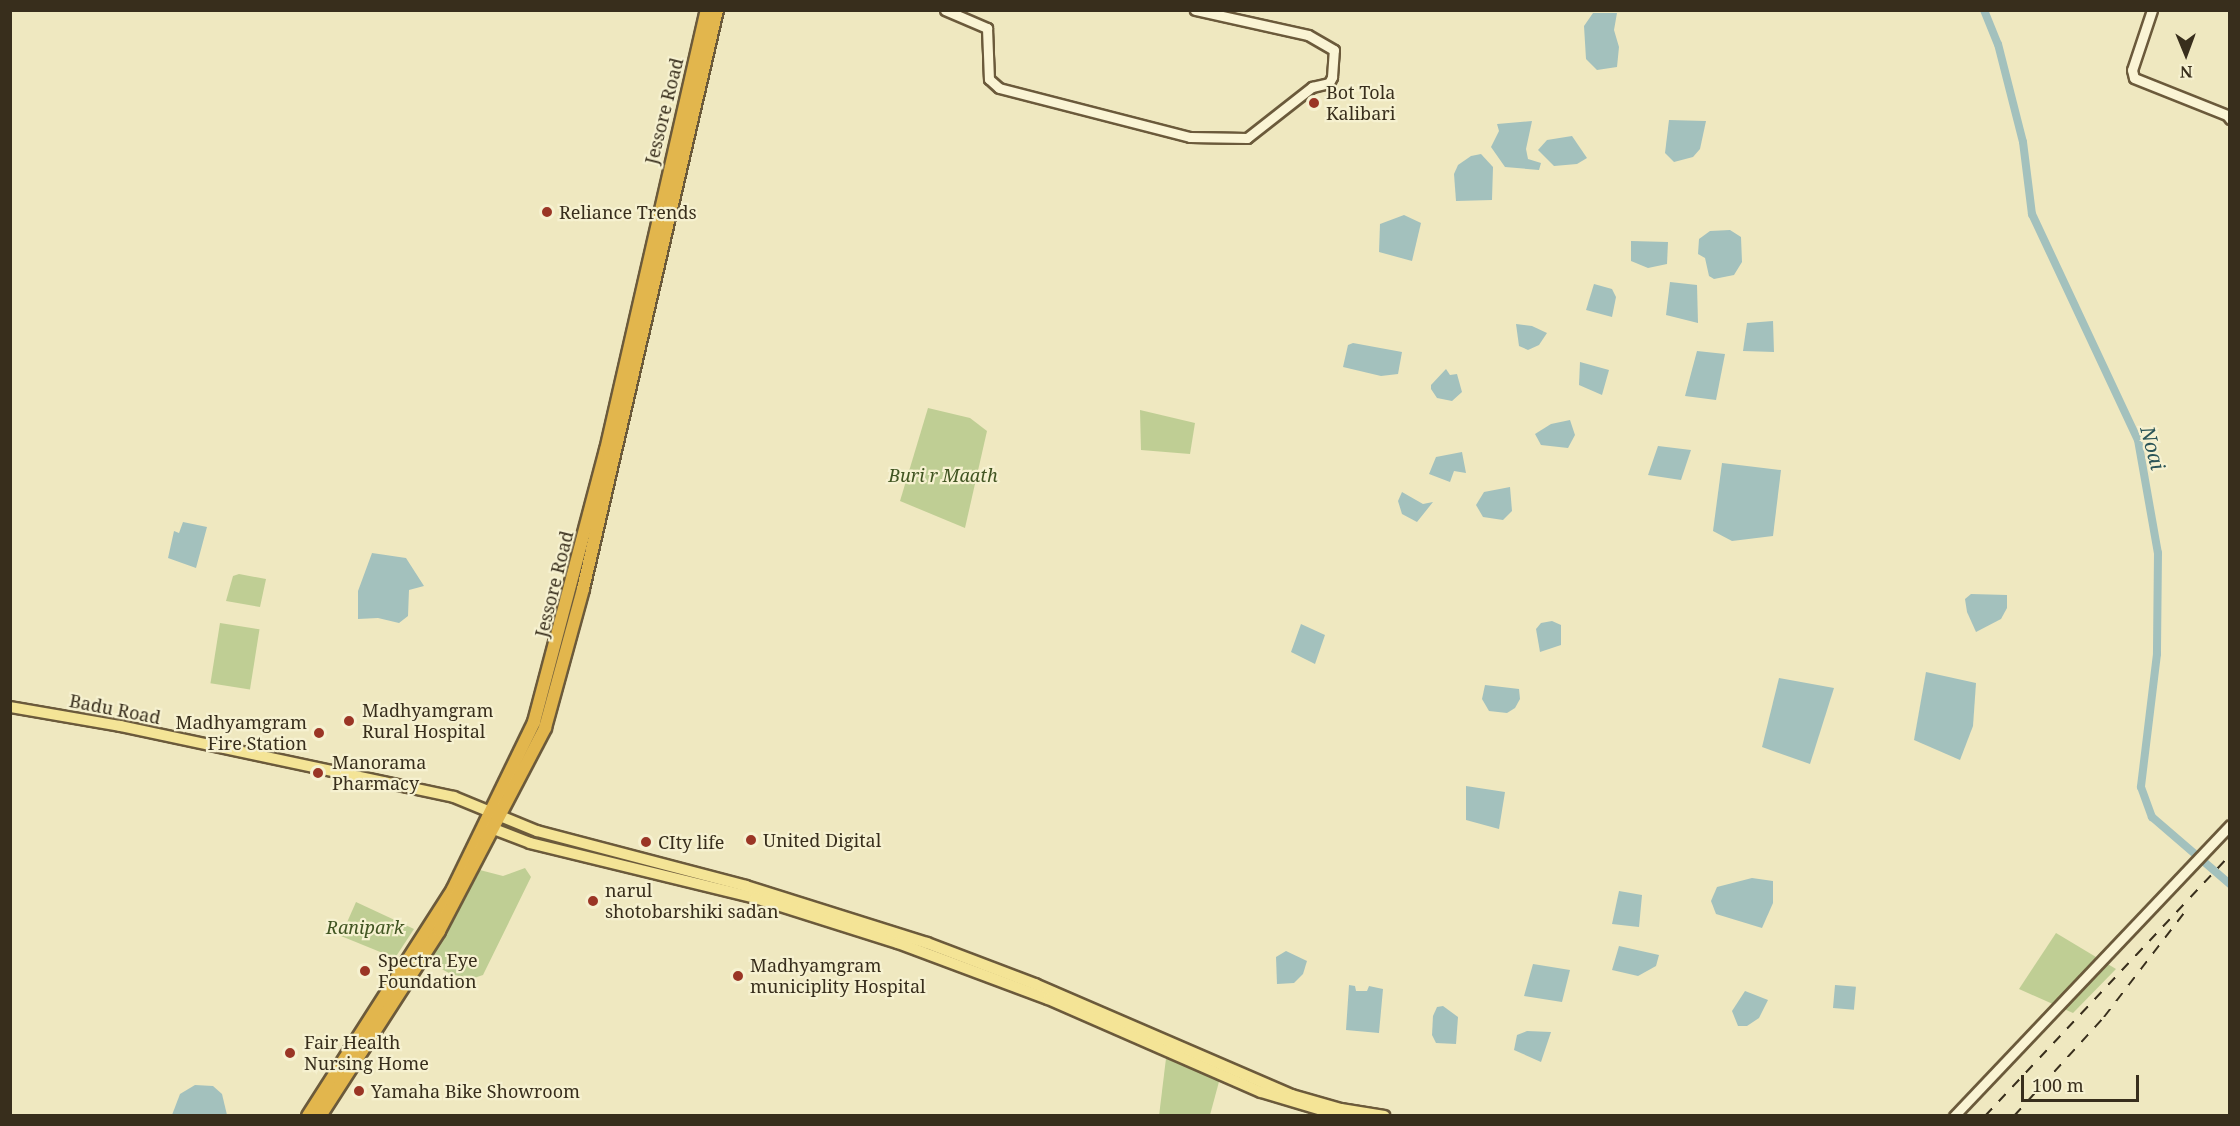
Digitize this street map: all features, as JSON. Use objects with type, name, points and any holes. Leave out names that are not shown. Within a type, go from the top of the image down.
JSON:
[{"type":"highway","name":"Jessore Road","points":[[493,822],[534,723],[550,674],[707,10]]},
{"type":"highway","name":"Jessore Road","points":[[308,1116],[453,889],[545,728],[574,625],[717,10]]},
{"type":"highway","points":[[320,1116],[439,930],[493,822]]},
{"type":"main road","name":"Badu Road","points":[[10,707],[418,788],[472,803],[493,822]]},
{"type":"main road","points":[[493,822],[530,843],[755,898],[898,943],[1028,990],[1269,1096],[1338,1116]]},
{"type":"main road","points":[[493,822],[548,834],[746,886],[927,943],[1035,984],[1292,1095],[1341,1109],[1384,1116]]},
{"type":"street","points":[[945,10],[987,28],[989,79],[999,88],[1190,137],[1247,138],[1312,87],[1329,83],[1332,77],[1334,50],[1308,35],[1195,10]]},
{"type":"street","points":[[2152,10],[2132,70],[2134,78],[2227,115],[2229,119]]},
{"type":"street","points":[[1954,1116],[2229,825]]},
{"type":"green space","name":"Buri r Maath","points":[[928,408],[970,418],[987,431],[965,528],[900,501]]},
{"type":"green space","points":[[1140,410],[1195,423],[1190,454],[1141,450]]},
{"type":"green space","points":[[239,574],[266,579],[260,607],[226,601],[233,576]]},
{"type":"green space","points":[[220,623],[260,629],[250,690],[210,683]]},
{"type":"green space","points":[[525,868],[531,877],[483,975],[471,979],[451,974],[424,960],[476,869],[503,876]]},
{"type":"green space","name":"Ranipark","points":[[356,902],[414,929],[395,958],[341,936]]},
{"type":"green space","points":[[2056,933],[2116,969],[2073,1013],[2019,989]]},
{"type":"green space","points":[[1167,1050],[1220,1078],[1210,1115],[1159,1116]]},
{"type":"water","points":[[1593,13],[1617,13],[1614,30],[1619,47],[1617,67],[1597,70],[1586,59],[1584,26]]},
{"type":"water","points":[[1669,120],[1706,121],[1700,149],[1693,157],[1674,162],[1665,153]]},
{"type":"water","points":[[1532,121],[1526,149],[1528,159],[1541,163],[1539,170],[1505,167],[1491,147],[1499,131],[1497,124]]},
{"type":"water","points":[[1572,136],[1587,158],[1577,164],[1554,166],[1538,150],[1547,140]]},
{"type":"water","points":[[1481,154],[1493,167],[1492,200],[1456,201],[1454,174],[1458,165],[1471,156]]},
{"type":"water","points":[[1404,215],[1421,223],[1412,261],[1379,252],[1380,224]]},
{"type":"water","points":[[1730,230],[1741,237],[1742,262],[1734,275],[1714,279],[1709,276],[1705,258],[1698,254],[1699,239],[1710,231]]},
{"type":"water","points":[[1631,241],[1668,242],[1667,264],[1648,268],[1631,261]]},
{"type":"water","points":[[1670,282],[1697,285],[1698,323],[1666,315]]},
{"type":"water","points":[[1594,284],[1612,289],[1616,297],[1612,317],[1586,310]]},
{"type":"water","points":[[1773,321],[1774,352],[1743,351],[1747,323]]},
{"type":"water","points":[[1516,324],[1532,326],[1547,333],[1539,345],[1528,350],[1519,346]]},
{"type":"water","points":[[1353,343],[1402,352],[1398,374],[1381,376],[1343,367],[1348,345]]},
{"type":"water","points":[[1697,351],[1725,354],[1716,400],[1685,396]]},
{"type":"water","points":[[1580,362],[1609,370],[1602,395],[1579,385]]},
{"type":"water","points":[[1446,369],[1450,375],[1457,374],[1462,392],[1452,401],[1437,398],[1431,389],[1431,385]]},
{"type":"water","points":[[1570,420],[1575,435],[1568,448],[1541,445],[1535,434],[1551,424]]},
{"type":"water","points":[[1658,446],[1691,450],[1681,480],[1648,475]]},
{"type":"water","points":[[1462,452],[1466,473],[1454,471],[1450,482],[1429,474],[1436,457]]},
{"type":"water","points":[[1722,463],[1781,470],[1773,536],[1732,541],[1713,531]]},
{"type":"water","points":[[1510,487],[1512,511],[1503,520],[1483,517],[1476,505],[1484,492]]},
{"type":"water","points":[[1402,492],[1423,504],[1433,502],[1417,522],[1402,514],[1398,501]]},
{"type":"water","points":[[183,522],[207,527],[196,568],[168,558],[174,531],[179,533]]},
{"type":"water","points":[[372,553],[406,558],[424,586],[409,590],[408,616],[399,623],[378,618],[358,619],[358,591]]},
{"type":"water","points":[[1971,594],[2007,595],[2007,608],[2001,619],[1976,632],[1967,612],[1965,599]]},
{"type":"water","points":[[1552,621],[1561,625],[1561,645],[1540,652],[1536,629],[1541,623]]},
{"type":"water","points":[[1301,624],[1325,635],[1315,664],[1291,652]]},
{"type":"water","points":[[1926,672],[1976,683],[1973,726],[1960,760],[1914,740]]},
{"type":"water","points":[[1779,678],[1834,688],[1810,764],[1762,747]]},
{"type":"water","points":[[1485,685],[1519,689],[1520,699],[1515,708],[1507,713],[1489,711],[1482,699]]},
{"type":"water","points":[[1466,786],[1505,792],[1499,829],[1466,820]]},
{"type":"water","points":[[1752,878],[1773,881],[1773,903],[1762,928],[1716,914],[1711,901],[1717,887]]},
{"type":"water","points":[[1619,891],[1642,895],[1639,927],[1612,924]]},
{"type":"water","points":[[1619,946],[1659,955],[1656,966],[1638,976],[1612,970]]},
{"type":"water","points":[[1286,951],[1307,961],[1303,974],[1294,983],[1277,984],[1276,957]]},
{"type":"water","points":[[1533,964],[1570,970],[1562,1002],[1524,996]]},
{"type":"water","points":[[1349,985],[1355,986],[1356,991],[1367,991],[1369,986],[1383,989],[1379,1033],[1346,1030]]},
{"type":"water","points":[[1835,985],[1856,987],[1854,1010],[1833,1008]]},
{"type":"water","points":[[1745,991],[1768,1000],[1759,1018],[1747,1026],[1738,1026],[1732,1011]]},
{"type":"water","points":[[1443,1006],[1458,1017],[1456,1044],[1436,1043],[1432,1035],[1433,1016],[1437,1007]]},
{"type":"water","points":[[1527,1031],[1551,1032],[1541,1062],[1514,1050],[1517,1035]]},
{"type":"water","points":[[195,1085],[213,1086],[222,1094],[227,1115],[172,1115],[180,1094]]},
{"type":"waterway","name":"Noai","points":[[1984,10],[1998,44],[2023,142],[2032,214],[2138,440],[2158,553],[2157,654],[2141,787],[2152,817],[2230,884]]},
{"type":"railway","points":[[1985,1116],[2230,855]]},
{"type":"railway","points":[[2014,1116],[2104,1017],[2184,913]]},
{"type":"place","name":"Bot Tola Kalibari","points":[[1314,103]]},
{"type":"place","name":"Reliance Trends","points":[[547,212]]},
{"type":"place","name":"Madhyamgram Rural Hospital","points":[[349,721]]},
{"type":"place","name":"Madhyamgram Fire Station","points":[[319,733]]},
{"type":"place","name":"Manorama Pharmacy","points":[[318,773]]},
{"type":"place","name":"United Digital","points":[[751,840]]},
{"type":"place","name":"CIty life","points":[[646,842]]},
{"type":"place","name":"narul shotobarshiki sadan","points":[[593,901]]},
{"type":"place","name":"Spectra Eye Foundation","points":[[365,971]]},
{"type":"place","name":"Madhyamgram municiplity Hospital","points":[[738,976]]},
{"type":"place","name":"Fair Health Nursing Home","points":[[290,1053]]},
{"type":"place","name":"Yamaha Bike Showroom","points":[[359,1091]]}]
